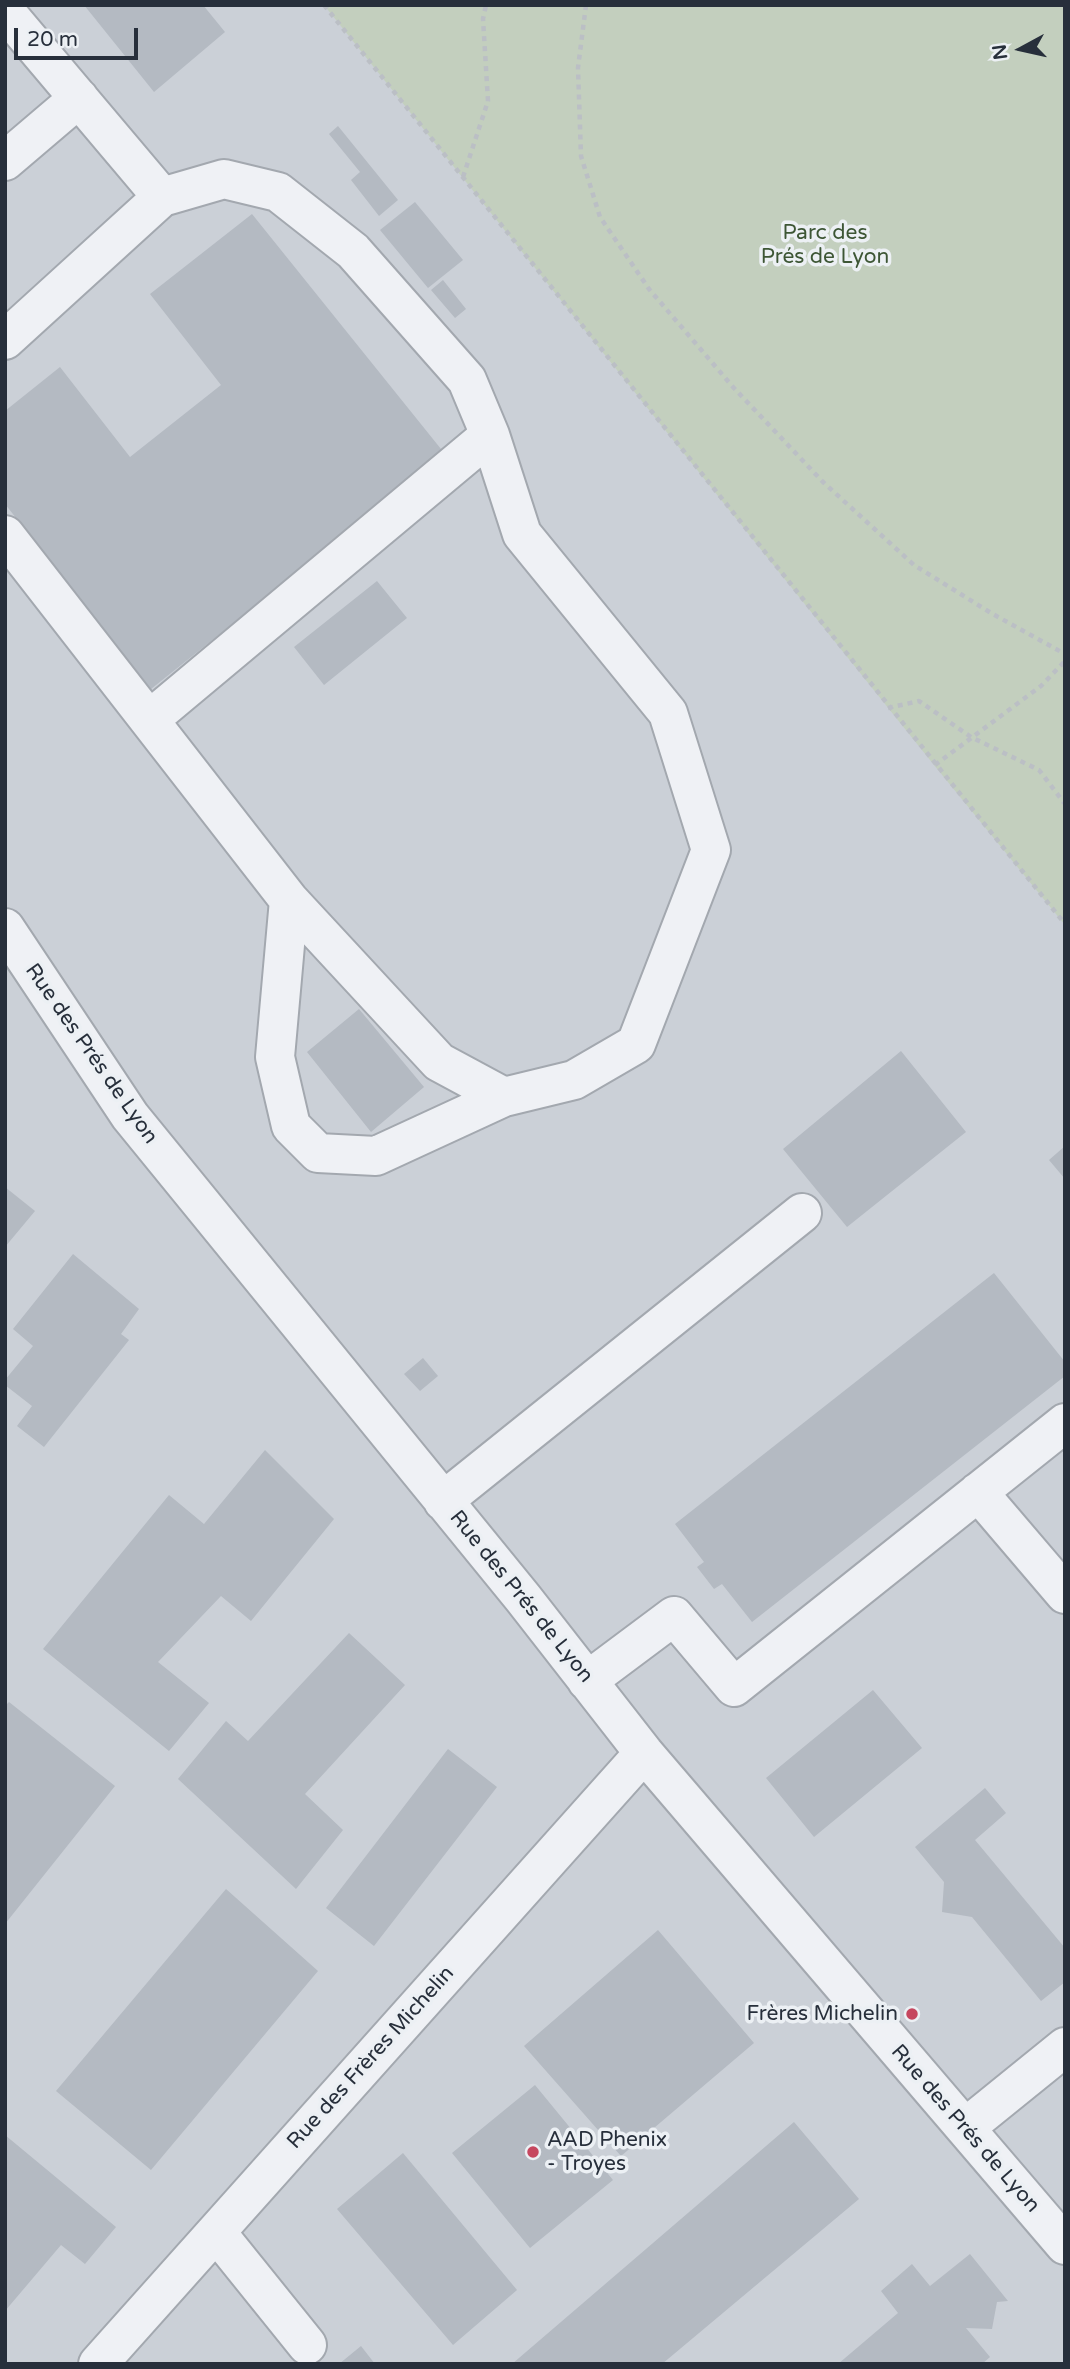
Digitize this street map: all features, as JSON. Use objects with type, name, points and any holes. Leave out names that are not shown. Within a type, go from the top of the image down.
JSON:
[{"type":"street","points":[[13,35],[79,99],[162,197]]},
{"type":"street","points":[[5,161],[79,99]]},
{"type":"street","points":[[5,340],[162,197],[224,179],[278,192],[353,251],[467,380],[490,435],[522,534],[668,713],[711,850],[636,1044],[574,1080],[504,1097],[376,1156],[318,1153],[291,1126],[275,1057],[289,900]]},
{"type":"street","points":[[149,720],[490,435]]},
{"type":"street","points":[[5,534],[289,900],[439,1062],[504,1097]]},
{"type":"street","name":"Rue des Prés de Lyon","points":[[5,928],[130,1116],[644,1753],[1065,2245]]},
{"type":"street","points":[[443,1501],[802,1213]]},
{"type":"street","points":[[587,1681],[674,1616],[734,1687],[1065,1423]]},
{"type":"street","points":[[978,1492],[1065,1594]]},
{"type":"street","name":"Rue des Frères Michelin","points":[[98,2364],[644,1753]]},
{"type":"street","points":[[965,2128],[1065,2047]]},
{"type":"street","points":[[216,2232],[307,2345]]},
{"type":"path","points":[[324,5],[888,708],[1065,924]]},
{"type":"path","points":[[463,177],[488,101],[483,19],[486,5]]},
{"type":"path","points":[[586,5],[578,68],[581,156],[600,217],[649,289],[733,387],[814,473],[914,565],[991,613],[1065,654]]},
{"type":"path","points":[[934,765],[1041,686],[1065,661]]},
{"type":"path","points":[[888,708],[919,701],[971,737],[1039,771],[1065,804]]},
{"type":"shaded area","points":[[5,5],[340,5],[1065,912],[1065,2364],[5,2364]]},
{"type":"green space","name":"Parc des Prés de Lyon","points":[[324,5],[1065,5],[1065,925],[934,765]]},
{"type":"building","points":[[84,5],[203,5],[225,32],[154,92]]},
{"type":"building","points":[[338,126],[398,200],[379,216],[351,180],[360,172],[329,134]]},
{"type":"building","points":[[415,202],[463,260],[428,288],[380,230]]},
{"type":"building","points":[[252,214],[445,454],[151,689],[5,504],[5,411],[60,367],[130,457],[221,385],[150,294]]},
{"type":"building","points":[[443,280],[466,309],[455,318],[431,290]]},
{"type":"building","points":[[377,581],[407,618],[324,685],[294,647]]},
{"type":"building","points":[[359,1009],[424,1087],[371,1132],[307,1052]]},
{"type":"building","points":[[901,1051],[966,1132],[847,1227],[783,1149]]},
{"type":"building","points":[[1065,1146],[1065,1179],[1049,1160]]},
{"type":"building","points":[[5,1187],[35,1211],[5,1247]]},
{"type":"building","points":[[73,1254],[139,1309],[121,1334],[129,1340],[44,1447],[17,1426],[32,1406],[5,1385],[5,1380],[33,1346],[13,1329]]},
{"type":"building","points":[[994,1273],[1065,1362],[1065,1376],[752,1622],[722,1584],[714,1589],[697,1567],[704,1562],[675,1524]]},
{"type":"building","points":[[423,1358],[438,1376],[420,1391],[404,1374]]},
{"type":"building","points":[[265,1450],[334,1519],[251,1621],[221,1596],[158,1662],[209,1703],[169,1751],[43,1649],[169,1495],[204,1524]]},
{"type":"building","points":[[349,1633],[405,1685],[305,1794],[343,1830],[296,1889],[178,1779],[226,1721],[248,1741]]},
{"type":"building","points":[[873,1690],[922,1748],[814,1837],[766,1778]]},
{"type":"building","points":[[9,1702],[115,1786],[5,1924],[5,1706]]},
{"type":"building","points":[[448,1749],[497,1787],[374,1946],[326,1908]]},
{"type":"building","points":[[985,1788],[1006,1813],[975,1840],[1065,1948],[1065,1982],[1041,2001],[972,1917],[942,1912],[944,1882],[915,1847]]},
{"type":"building","points":[[226,1889],[318,1971],[151,2170],[56,2091]]},
{"type":"building","points":[[658,1930],[754,2043],[621,2156],[524,2046]]},
{"type":"building","points":[[535,2085],[613,2180],[530,2248],[452,2153]]},
{"type":"building","points":[[794,2122],[859,2199],[662,2364],[512,2364]]},
{"type":"building","points":[[5,2135],[116,2227],[85,2264],[61,2245],[5,2311]]},
{"type":"building","points":[[403,2153],[517,2290],[453,2345],[337,2209]]},
{"type":"building","points":[[970,2254],[1008,2301],[997,2302],[992,2329],[966,2328],[990,2357],[982,2364],[838,2364],[898,2313],[881,2291],[912,2264],[930,2286]]},
{"type":"building","points":[[361,2346],[375,2364],[339,2364]]},
{"type":"place","name":"Frères Michelin","points":[[912,2014]]},
{"type":"place","name":"AAD Phenix - Troyes","points":[[533,2152]]}]
